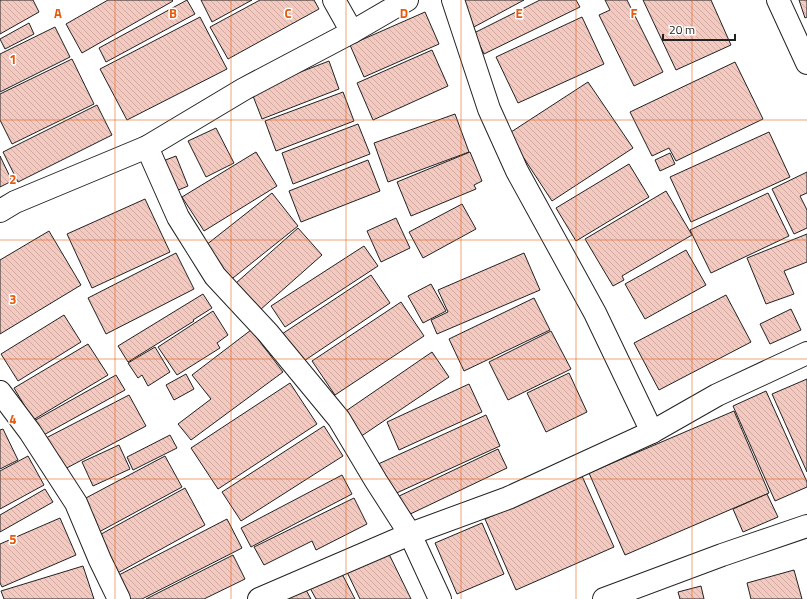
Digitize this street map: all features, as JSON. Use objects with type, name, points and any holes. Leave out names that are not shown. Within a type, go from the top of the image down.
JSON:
[{"type":"street","points":[[334,0],[352,32]]},
{"type":"street","points":[[0,211],[15,202],[147,147],[244,89],[352,32],[407,0]]},
{"type":"street","points":[[453,0],[489,109],[517,171],[595,313],[652,432]]},
{"type":"street","points":[[778,0],[807,63]]},
{"type":"street","points":[[147,147],[178,217],[215,276],[268,333],[339,419],[410,534],[440,599]]},
{"type":"street","points":[[259,599],[410,534],[508,498],[652,432],[717,395],[807,353]]},
{"type":"street","points":[[0,392],[30,432],[76,503],[100,560],[119,599]]},
{"type":"street","points":[[604,599],[722,555],[807,526]]},
{"type":"building","points":[[0,0],[33,0],[39,12],[0,34]]},
{"type":"building","points":[[108,0],[173,1],[82,53],[66,24]]},
{"type":"building","points":[[187,0],[195,14],[106,62],[99,48]]},
{"type":"building","points":[[201,0],[252,0],[212,22]]},
{"type":"building","points":[[260,0],[314,0],[319,9],[228,59],[210,27]]},
{"type":"building","points":[[459,0],[524,0],[474,27]]},
{"type":"building","points":[[540,0],[576,0],[580,7],[484,54],[474,33]]},
{"type":"building","points":[[605,0],[627,0],[663,72],[634,86],[599,15],[610,10]]},
{"type":"building","points":[[643,0],[711,0],[731,45],[676,70]]},
{"type":"building","points":[[799,0],[807,0],[807,17],[805,18]]},
{"type":"building","points":[[425,12],[439,44],[364,77],[350,45]]},
{"type":"building","points":[[200,17],[227,69],[127,120],[100,69]]},
{"type":"building","points":[[582,17],[604,64],[518,103],[496,57]]},
{"type":"building","points":[[29,23],[34,34],[5,49],[0,39]]},
{"type":"building","points":[[55,27],[70,57],[0,92],[0,54]]},
{"type":"building","points":[[432,50],[448,86],[373,120],[357,83]]},
{"type":"building","points":[[72,59],[94,104],[12,144],[0,120],[0,94]]},
{"type":"building","points":[[329,61],[339,89],[262,119],[251,91]]},
{"type":"building","points":[[735,62],[763,119],[676,161],[669,148],[652,156],[630,112]]},
{"type":"building","points":[[588,82],[633,148],[552,201],[508,134]]},
{"type":"building","points":[[343,92],[354,121],[276,151],[265,121]]},
{"type":"building","points":[[97,105],[112,135],[18,182],[3,152]]},
{"type":"building","points":[[455,114],[469,152],[388,182],[374,143]]},
{"type":"building","points":[[358,124],[370,154],[293,184],[282,153]]},
{"type":"building","points":[[216,128],[234,163],[206,177],[188,141]]},
{"type":"building","points":[[769,132],[790,177],[691,222],[670,177]]},
{"type":"building","points":[[256,152],[277,186],[204,231],[182,197]]},
{"type":"building","points":[[470,152],[482,181],[474,185],[476,189],[411,216],[397,182]]},
{"type":"building","points":[[670,153],[675,164],[660,171],[655,160]]},
{"type":"building","points":[[0,156],[12,181],[0,187]]},
{"type":"building","points":[[176,156],[188,186],[176,191],[163,161]]},
{"type":"building","points":[[368,160],[380,191],[301,222],[289,191]]},
{"type":"building","points":[[629,164],[649,197],[576,241],[556,208]]},
{"type":"building","points":[[807,172],[807,193],[800,196],[807,210],[807,228],[794,234],[772,189]]},
{"type":"building","points":[[666,191],[692,235],[622,276],[624,280],[613,286],[585,239]]},
{"type":"building","points":[[272,193],[298,226],[228,282],[201,249]]},
{"type":"building","points":[[768,193],[789,236],[711,273],[690,230]]},
{"type":"building","points":[[145,199],[170,252],[92,288],[67,234]]},
{"type":"building","points":[[462,204],[476,229],[423,258],[409,232]]},
{"type":"building","points":[[396,218],[410,248],[381,262],[367,231]]},
{"type":"building","points":[[298,228],[322,255],[260,310],[236,283]]},
{"type":"building","points":[[49,231],[81,285],[0,334],[0,260]]},
{"type":"building","points":[[807,234],[807,262],[784,271],[794,294],[766,304],[747,258]]},
{"type":"building","points":[[364,246],[378,266],[285,327],[271,306]]},
{"type":"building","points":[[686,250],[706,285],[645,319],[625,284]]},
{"type":"building","points":[[176,253],[194,289],[106,334],[88,298]]},
{"type":"building","points":[[524,253],[540,290],[437,334],[431,320],[448,312],[438,290]]},
{"type":"building","points":[[371,275],[390,303],[301,363],[282,334]]},
{"type":"building","points":[[431,284],[446,311],[423,323],[408,296]]},
{"type":"building","points":[[203,294],[212,308],[193,320],[194,321],[128,362],[118,346]]},
{"type":"building","points":[[726,295],[751,342],[659,390],[634,343]]},
{"type":"building","points":[[534,298],[550,330],[464,371],[449,339]]},
{"type":"building","points":[[401,302],[424,336],[335,395],[312,361]]},
{"type":"building","points":[[791,309],[801,330],[770,344],[760,324]]},
{"type":"building","points":[[213,311],[228,335],[217,343],[220,348],[177,375],[158,347]]},
{"type":"building","points":[[64,315],[81,342],[18,381],[1,354]]},
{"type":"building","points":[[251,330],[283,372],[191,440],[178,424],[211,399],[192,375]]},
{"type":"building","points":[[551,331],[571,369],[508,400],[489,362]]},
{"type":"building","points":[[88,344],[108,375],[33,420],[14,388]]},
{"type":"building","points":[[155,347],[170,372],[148,386],[142,375],[138,378],[128,363]]},
{"type":"building","points":[[432,352],[449,377],[360,437],[343,413]]},
{"type":"building","points":[[569,373],[587,412],[546,432],[527,393]]},
{"type":"building","points":[[186,374],[194,389],[174,400],[166,385]]},
{"type":"building","points":[[116,375],[125,390],[40,437],[32,422]]},
{"type":"building","points":[[807,379],[807,472],[772,394]]},
{"type":"building","points":[[290,383],[317,424],[218,489],[191,448]]},
{"type":"building","points":[[469,384],[482,412],[399,450],[387,422]]},
{"type":"building","points":[[766,391],[807,482],[807,487],[775,501],[733,406]]},
{"type":"building","points":[[129,395],[146,426],[63,470],[46,438]]},
{"type":"building","points":[[734,411],[769,493],[625,555],[589,473]]},
{"type":"building","points":[[486,415],[500,446],[390,496],[376,465]]},
{"type":"building","points":[[324,426],[343,456],[241,521],[222,492]]},
{"type":"building","points":[[3,429],[18,460],[0,469],[0,430]]},
{"type":"building","points":[[170,435],[177,448],[133,470],[127,457]]},
{"type":"building","points":[[119,445],[130,469],[93,486],[82,462]]},
{"type":"building","points":[[498,449],[507,468],[404,517],[395,498]]},
{"type":"building","points":[[28,456],[44,485],[0,509],[0,471]]},
{"type":"building","points":[[165,456],[182,487],[99,532],[94,522],[96,521],[84,499]]},
{"type":"building","points":[[342,475],[352,494],[251,547],[241,528]]},
{"type":"building","points":[[582,476],[614,547],[516,590],[485,519]]},
{"type":"building","points":[[185,488],[205,525],[114,575],[94,538]]},
{"type":"building","points":[[45,489],[53,502],[0,532],[0,515]]},
{"type":"building","points":[[767,494],[778,517],[743,532],[733,509]]},
{"type":"building","points":[[354,498],[367,524],[316,550],[312,541],[264,565],[254,547]]},
{"type":"building","points":[[60,518],[76,555],[2,587],[0,583],[0,544]]},
{"type":"building","points":[[227,519],[242,548],[142,599],[129,599],[117,576]]},
{"type":"building","points":[[482,523],[504,574],[457,594],[435,543]]},
{"type":"building","points":[[387,550],[411,599],[360,599],[346,570]]},
{"type":"building","points":[[233,555],[245,579],[204,599],[146,599]]},
{"type":"building","points":[[83,566],[94,599],[4,599],[1,591]]},
{"type":"building","points":[[794,570],[802,599],[751,599],[747,583]]},
{"type":"building","points":[[341,572],[355,599],[316,599],[310,588]]},
{"type":"building","points":[[701,586],[704,599],[680,599],[678,592]]},
{"type":"building","points":[[306,590],[311,599],[286,599]]}]
